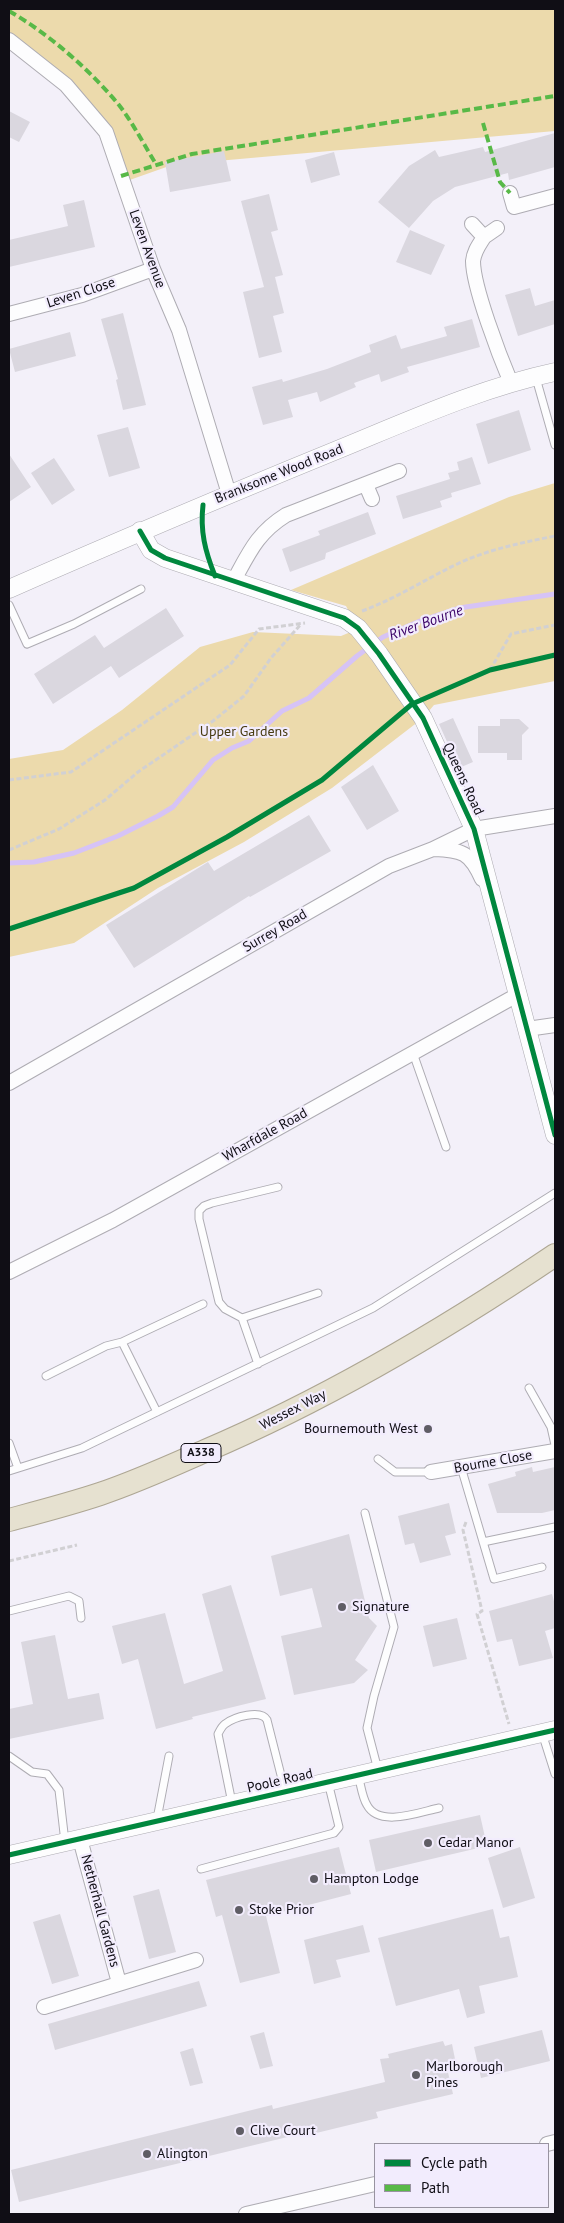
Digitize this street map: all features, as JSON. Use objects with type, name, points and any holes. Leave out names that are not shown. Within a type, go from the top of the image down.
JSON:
[{"type":"highway","name":"Wessex Way","points":[[9,1520],[115,1488],[242,1435],[368,1372],[482,1304],[555,1255]]},
{"type":"street","name":"Leven Avenue","points":[[9,40],[66,85],[106,132],[153,268],[179,330],[229,494]]},
{"type":"street","points":[[510,193],[514,207],[555,196]]},
{"type":"street","points":[[472,224],[484,237]]},
{"type":"street","points":[[497,228],[484,237],[476,249],[473,260],[474,272],[511,383]]},
{"type":"street","name":"Leven Close","points":[[9,314],[82,295],[153,268]]},
{"type":"street","name":"Branksome Wood Road","points":[[9,589],[140,531],[374,435],[511,383],[555,372]]},
{"type":"street","points":[[233,582],[255,544],[271,524],[286,515],[399,471]]},
{"type":"street","points":[[366,485],[372,499]]},
{"type":"street","name":"Queens Road","points":[[140,531],[151,550],[165,558],[344,618],[358,628],[379,654],[423,718],[474,829],[555,1135]]},
{"type":"street","name":"Surrey Road","points":[[9,1083],[388,866],[433,849],[474,829],[555,816]]},
{"type":"street","name":"Queens Road","points":[[433,849],[454,850],[470,856],[478,869],[492,902]]},
{"type":"street","name":"Wharfdale Road","points":[[9,1272],[113,1220],[518,994]]},
{"type":"street","points":[[528,1029],[555,1025]]},
{"type":"street","name":"Bourne Close","points":[[431,1472],[555,1451]]},
{"type":"street","name":"Poole Road","points":[[9,1855],[549,1731]]},
{"type":"street","name":"Netherhall Gardens","points":[[73,1840],[119,1983]]},
{"type":"street","name":"Netherhall Gardens","points":[[44,2007],[196,1960]]},
{"type":"street","points":[[246,2214],[374,2184]]},
{"type":"lane","points":[[536,377],[555,444]]},
{"type":"lane","points":[[9,605],[27,644],[74,624],[140,589]]},
{"type":"lane","points":[[413,1053],[446,1147]]},
{"type":"lane","points":[[258,1364],[242,1318],[225,1309],[216,1296],[199,1219],[199,1211],[204,1206],[212,1203],[278,1188]]},
{"type":"lane","points":[[9,1471],[82,1448],[373,1308],[555,1193]]},
{"type":"lane","points":[[242,1318],[318,1293]]},
{"type":"lane","points":[[46,1376],[106,1346],[122,1342],[203,1304]]},
{"type":"lane","points":[[122,1342],[157,1412]]},
{"type":"lane","points":[[528,1388],[551,1427],[555,1445]]},
{"type":"lane","points":[[9,1443],[18,1468]]},
{"type":"lane","points":[[378,1459],[395,1472],[431,1472]]},
{"type":"lane","points":[[461,1467],[494,1578],[542,1567]]},
{"type":"lane","points":[[365,1513],[394,1627],[374,1696],[367,1728],[378,1770]]},
{"type":"lane","points":[[484,1542],[555,1526]]},
{"type":"lane","points":[[9,1611],[69,1596],[79,1601],[81,1618]]},
{"type":"lane","points":[[232,1804],[218,1734],[226,1723],[258,1713],[264,1715],[267,1720],[285,1792]]},
{"type":"lane","points":[[549,1731],[555,1774]]},
{"type":"lane","points":[[9,1756],[32,1772],[47,1774],[59,1790],[73,1840]]},
{"type":"lane","points":[[157,1821],[169,1756]]},
{"type":"lane","points":[[358,1775],[366,1804],[374,1813],[395,1818],[439,1808]]},
{"type":"lane","points":[[201,1869],[334,1833],[339,1827],[328,1782]]},
{"type":"path","points":[[344,618],[385,603],[466,560],[507,546],[555,536]]},
{"type":"path","points":[[9,780],[71,772],[230,665],[259,629],[309,623]]},
{"type":"path","points":[[9,850],[58,828],[104,800],[138,772],[213,721],[244,696],[271,658],[301,624]]},
{"type":"path","points":[[490,670],[511,634],[555,625]]},
{"type":"path","points":[[482,673],[499,668]]},
{"type":"path","points":[[464,1513],[466,1522],[463,1530],[482,1610],[477,1614],[513,1739]]},
{"type":"path","points":[[9,1561],[77,1545]]},
{"type":"green space","points":[[9,9],[555,9],[555,131],[172,165],[124,182],[106,132],[9,40]]},
{"type":"green space","name":"Upper Gardens","points":[[555,483],[555,681],[434,705],[423,718],[332,788],[244,842],[158,888],[74,943],[9,957],[9,759],[63,750],[122,710],[200,647],[253,632],[341,636],[358,629],[346,606],[291,590],[509,497]]},
{"type":"building","points":[[9,111],[30,122],[19,142],[9,137]]},
{"type":"building","points":[[555,133],[555,167],[509,180],[508,173],[455,187],[433,201],[409,228],[378,202],[409,166],[435,150],[439,157],[483,147],[485,152]]},
{"type":"building","points":[[224,151],[231,181],[170,192],[165,162]]},
{"type":"building","points":[[334,152],[340,175],[311,183],[305,160]]},
{"type":"building","points":[[269,194],[278,230],[271,232],[283,275],[275,277],[284,313],[273,316],[282,352],[259,358],[243,292],[264,287],[241,201]]},
{"type":"building","points":[[84,200],[95,247],[9,267],[9,240],[68,226],[63,205]]},
{"type":"building","points":[[410,230],[445,245],[431,275],[396,262]]},
{"type":"building","points":[[530,288],[535,306],[555,300],[555,324],[518,336],[505,295]]},
{"type":"building","points":[[123,313],[146,405],[123,410],[116,380],[118,379],[101,319]]},
{"type":"building","points":[[472,319],[480,347],[407,367],[409,372],[381,382],[379,374],[354,383],[356,387],[320,402],[317,392],[288,400],[293,417],[263,425],[252,387],[282,379],[283,382],[327,369],[371,352],[369,345],[396,335],[401,349],[447,336],[444,327]]},
{"type":"building","points":[[70,332],[76,356],[15,372],[9,349]]},
{"type":"building","points":[[519,410],[531,450],[488,464],[476,424]]},
{"type":"building","points":[[128,427],[140,468],[109,477],[97,435]]},
{"type":"building","points":[[9,454],[31,487],[9,502]]},
{"type":"building","points":[[472,457],[481,484],[451,493],[452,497],[440,501],[442,507],[403,519],[396,496],[450,479],[448,473],[459,470],[457,462]]},
{"type":"building","points":[[54,458],[75,490],[52,505],[31,473]]},
{"type":"building","points":[[368,512],[376,534],[326,553],[325,559],[290,572],[282,549],[320,535],[318,531]]},
{"type":"building","points":[[166,608],[184,636],[119,678],[111,666],[53,704],[34,674],[95,635],[104,648]]},
{"type":"building","points":[[453,718],[473,762],[459,768],[439,724]]},
{"type":"building","points":[[500,719],[519,719],[529,728],[522,735],[522,760],[507,760],[507,753],[478,753],[478,726],[500,726]]},
{"type":"building","points":[[373,765],[399,811],[367,830],[341,787]]},
{"type":"building","points":[[309,815],[331,851],[249,896],[134,968],[106,925],[208,862],[214,871]]},
{"type":"building","points":[[532,1467],[533,1472],[555,1467],[555,1510],[542,1513],[497,1513],[488,1484],[516,1476],[515,1472]]},
{"type":"building","points":[[449,1503],[456,1533],[445,1536],[451,1555],[420,1563],[414,1543],[405,1545],[398,1516]]},
{"type":"building","name":"Signature","points":[[349,1534],[369,1618],[377,1626],[355,1660],[368,1670],[354,1683],[294,1695],[281,1636],[322,1627],[312,1588],[280,1596],[271,1556]]},
{"type":"building","points":[[231,1585],[266,1699],[192,1717],[193,1719],[156,1729],[138,1659],[122,1664],[112,1626],[165,1613],[184,1684],[223,1671],[202,1594]]},
{"type":"building","points":[[552,1594],[555,1605],[555,1628],[545,1631],[553,1658],[519,1666],[512,1639],[497,1642],[489,1611]]},
{"type":"building","points":[[457,1618],[467,1659],[433,1667],[423,1626]]},
{"type":"building","points":[[55,1635],[68,1699],[99,1693],[104,1719],[9,1739],[9,1709],[33,1704],[21,1642]]},
{"type":"building","name":"Cedar Manor","points":[[480,1815],[487,1846],[376,1872],[369,1840]]},
{"type":"building","points":[[339,1847],[351,1894],[266,1916],[280,1973],[240,1983],[222,1915],[216,1917],[206,1880]]},
{"type":"building","name":"Cedar Manor","points":[[520,1847],[535,1898],[503,1908],[488,1858]]},
{"type":"building","points":[[159,1889],[176,1952],[149,1959],[133,1896]]},
{"type":"building","points":[[493,1909],[500,1938],[509,1936],[518,1977],[479,1986],[485,2013],[467,2018],[459,1989],[396,2006],[378,1938]]},
{"type":"building","points":[[60,1914],[79,1976],[52,1984],[33,1922]]},
{"type":"building","points":[[363,1925],[370,1952],[336,1960],[341,1977],[314,1984],[304,1940]]},
{"type":"building","points":[[199,1981],[207,2006],[55,2050],[48,2024]]},
{"type":"building","points":[[542,2030],[550,2061],[481,2078],[474,2047]]},
{"type":"building","points":[[264,2032],[273,2066],[260,2069],[250,2036]]},
{"type":"building","points":[[443,2041],[445,2046],[452,2044],[455,2059],[451,2060],[453,2067],[447,2068],[453,2094],[376,2112],[378,2118],[304,2136],[304,2133],[19,2202],[11,2170],[272,2105],[273,2109],[385,2082],[380,2059],[389,2058],[388,2054]]},
{"type":"building","points":[[193,2048],[203,2083],[190,2086],[180,2052]]},
{"type":"waterway","name":"River Bourne","points":[[9,863],[34,862],[74,853],[118,836],[173,807],[213,760],[232,748],[249,741],[282,711],[309,698],[357,656],[383,637],[420,621],[459,608],[555,594]]},
{"type":"marked path","points":[[9,11],[39,30],[95,78],[124,112],[156,164]]},
{"type":"marked path","points":[[121,176],[192,154],[555,96]]},
{"type":"marked path","points":[[483,123],[500,182],[510,193]]},
{"type":"cycle path","points":[[203,505],[202,524],[204,541],[215,576]]},
{"type":"cycle path","points":[[140,531],[151,550],[165,558],[344,618],[358,628],[379,654],[423,718],[474,829],[555,1135]]},
{"type":"cycle path","points":[[9,929],[134,888],[227,837],[322,780],[412,704],[490,670],[555,655]]},
{"type":"cycle path","points":[[9,1855],[555,1730]]},
{"type":"place","name":"Bournemouth West","points":[[428,1429]]},
{"type":"place","name":"Signature","points":[[342,1607]]},
{"type":"place","name":"Cedar Manor","points":[[428,1843]]},
{"type":"place","name":"Hampton Lodge","points":[[314,1879]]},
{"type":"place","name":"Stoke Prior","points":[[239,1910]]},
{"type":"place","name":"Marlborough Pines","points":[[416,2075]]},
{"type":"place","name":"Clive Court","points":[[240,2131]]},
{"type":"place","name":"Alington","points":[[147,2154]]}]
